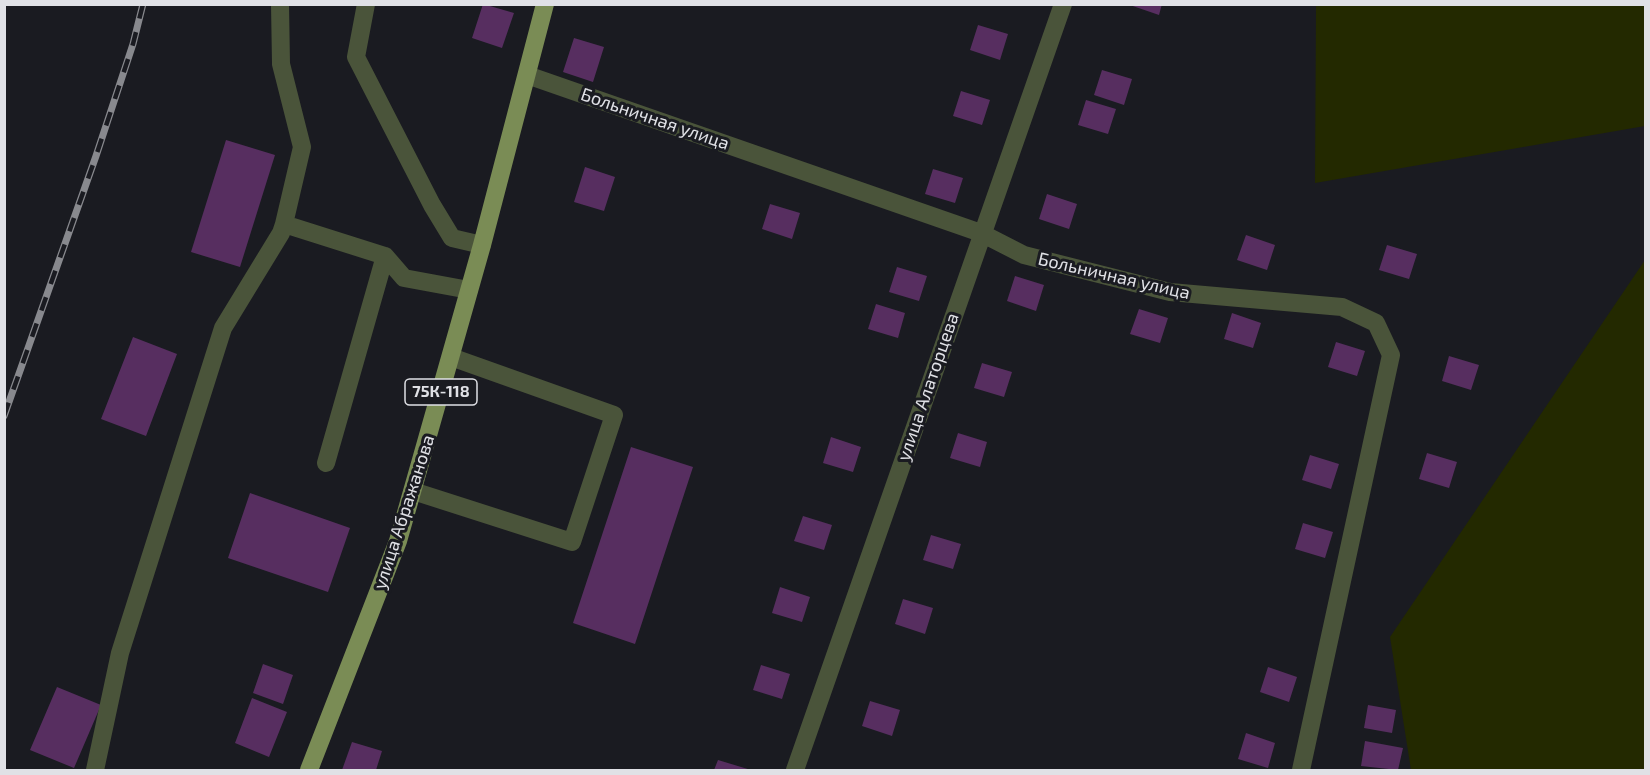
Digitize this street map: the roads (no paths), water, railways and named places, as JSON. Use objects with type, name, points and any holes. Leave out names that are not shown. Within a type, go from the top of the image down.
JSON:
[{"type":"main road","name":"улица Абражанова","points":[[309,771],[398,541],[482,245],[545,4]]},
{"type":"street","points":[[95,771],[120,653],[223,328],[281,233],[284,224],[302,147],[281,64],[280,4]]},
{"type":"street","points":[[366,4],[356,57],[432,205],[452,238],[482,245]]},
{"type":"street","name":"улица Алаторцева","points":[[795,771],[981,233],[1063,4]]},
{"type":"street","name":"Больничная улица","points":[[527,75],[981,233],[1024,255],[1170,292],[1342,307],[1376,323],[1391,355],[1301,771]]},
{"type":"street","points":[[284,224],[385,256],[404,278],[469,290]]},
{"type":"street","points":[[326,463],[385,256]]},
{"type":"street","points":[[412,491],[572,542],[614,415],[451,357]]},
{"type":"railway","points":[[4,416],[96,156],[133,44],[143,4]]}]
